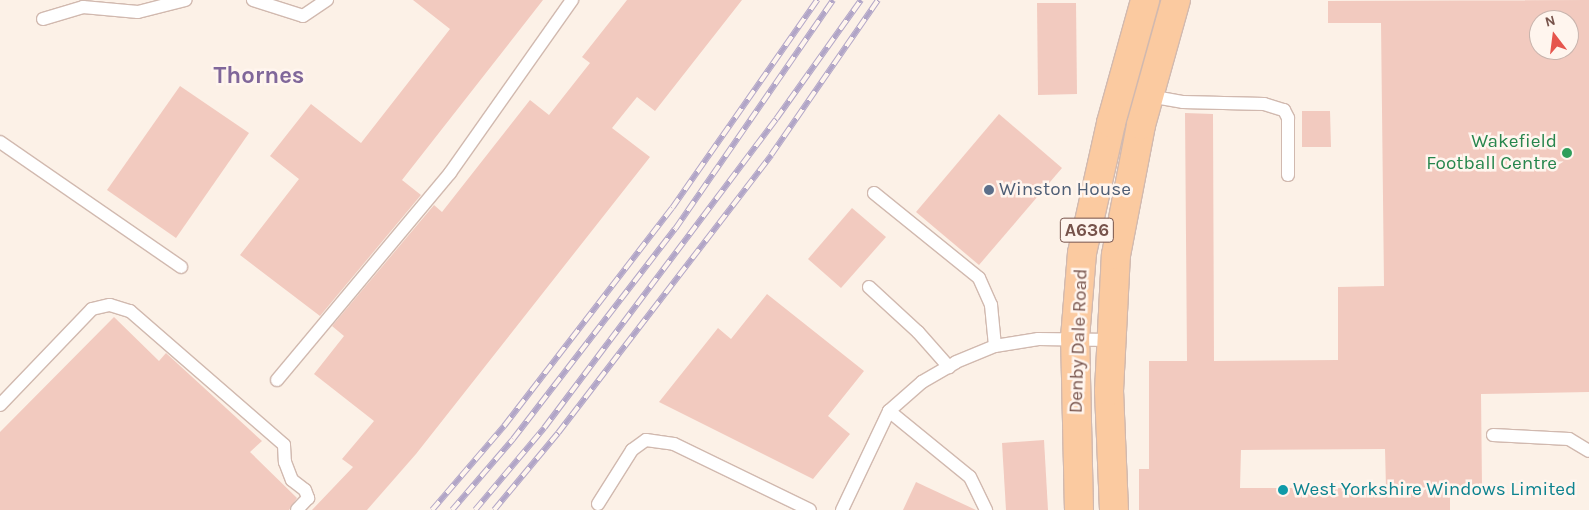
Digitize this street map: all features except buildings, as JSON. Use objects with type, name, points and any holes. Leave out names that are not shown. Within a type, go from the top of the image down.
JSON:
[{"type":"main road","name":"Denby Dale Road","points":[[1079,510],[1076,338],[1082,253],[1111,123],[1145,0]]},
{"type":"main road","name":"Denby Dale Road","points":[[1114,510],[1109,392],[1116,255],[1149,96],[1176,0]]},
{"type":"lane","points":[[43,19],[83,7],[138,12],[185,0]]},
{"type":"lane","points":[[253,0],[303,16],[327,0]]},
{"type":"lane","points":[[277,380],[450,173],[572,0]]},
{"type":"lane","points":[[1149,96],[1183,102],[1264,104],[1284,110],[1288,118],[1288,175]]},
{"type":"lane","points":[[0,142],[181,267]]},
{"type":"lane","points":[[874,193],[978,278],[991,305],[995,346]]},
{"type":"lane","points":[[869,287],[918,332],[948,367]]},
{"type":"lane","points":[[0,405],[92,309],[110,305],[130,311],[284,445],[285,462],[292,480],[305,490],[308,498],[297,510]]},
{"type":"lane","points":[[842,510],[889,411],[922,382],[948,367],[995,346],[1038,338],[1112,340]]},
{"type":"lane","points":[[889,411],[970,477],[986,510]]},
{"type":"lane","points":[[1494,435],[1569,438],[1589,451]]},
{"type":"lane","points":[[598,504],[632,450],[646,440],[674,444],[810,510]]},
{"type":"railway","points":[[432,510],[504,426],[672,208],[817,0]]},
{"type":"railway","points":[[452,510],[513,439],[675,229],[833,0]]},
{"type":"railway","points":[[475,510],[544,428],[776,119],[861,0]]},
{"type":"railway","points":[[494,510],[558,433],[771,155],[878,0]]},
{"type":"place","name":"Wakefield Football Centre","points":[[1567,153]]},
{"type":"place","name":"Winston House","points":[[989,190]]},
{"type":"place","name":"West Yorkshire Windows Limited","points":[[1283,490]]},
{"type":"district","name":"Thornes","points":[[259,76]]}]
